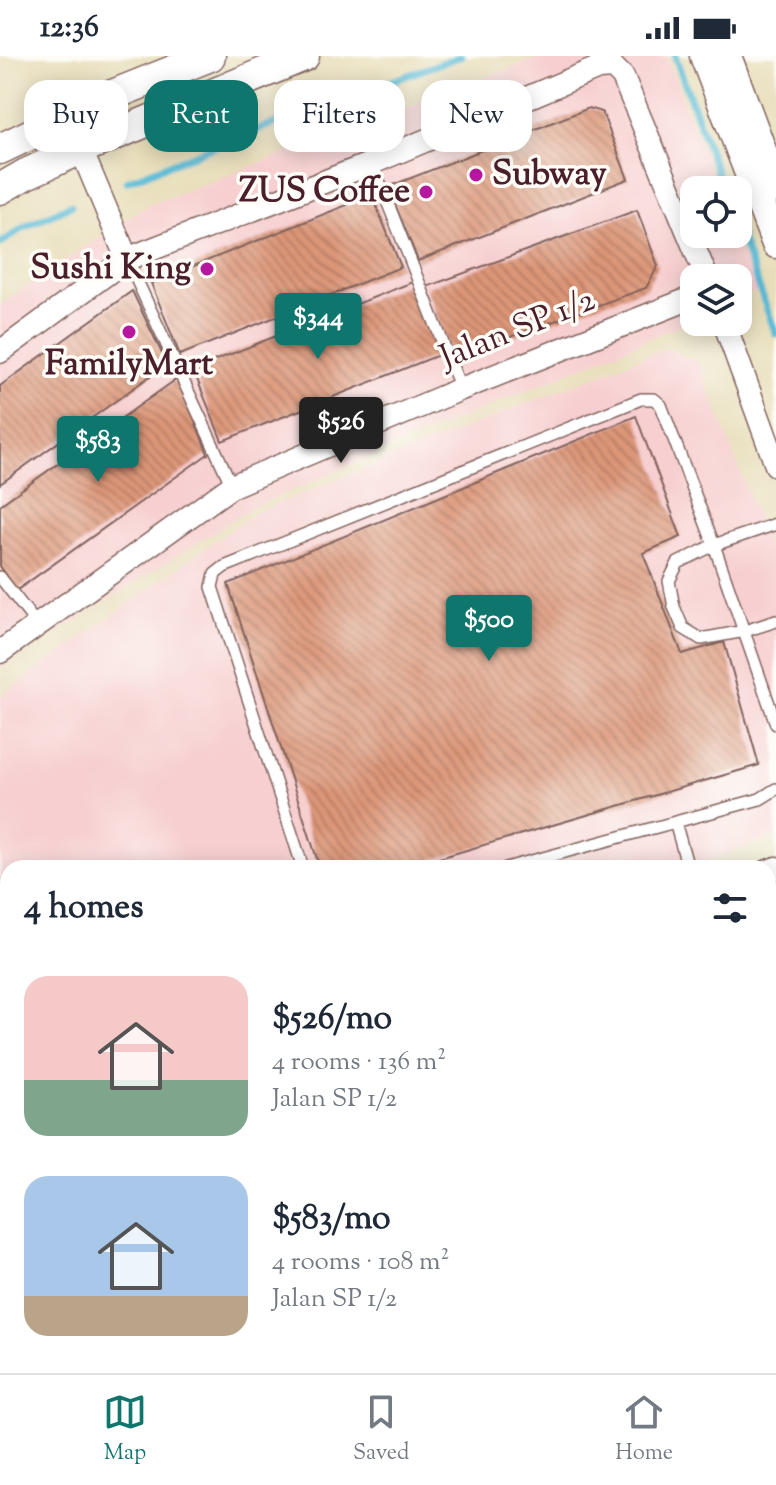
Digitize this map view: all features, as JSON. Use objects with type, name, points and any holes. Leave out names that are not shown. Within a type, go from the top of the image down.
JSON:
[{"type":"main road","points":[[128,90],[210,56]]},
{"type":"main road","points":[[128,129],[304,56]]},
{"type":"main road","points":[[0,149],[24,137]]},
{"type":"main road","points":[[0,189],[74,152]]},
{"type":"street","points":[[704,56],[768,178]]},
{"type":"street","points":[[727,56],[768,178],[776,244]]},
{"type":"street","points":[[0,352],[127,259],[372,163],[598,68],[613,67],[623,77],[701,264]]},
{"type":"street","points":[[82,152],[127,259]]},
{"type":"street","name":"Jalan SP 1/2","points":[[0,652],[232,486],[461,389],[680,303]]},
{"type":"street","points":[[729,336],[776,465]]},
{"type":"lane","points":[[372,163],[461,389]]},
{"type":"lane","points":[[127,259],[232,486]]},
{"type":"lane","points":[[300,860],[212,587],[215,574],[224,567],[641,399],[654,399],[661,405],[776,724]]},
{"type":"lane","points":[[776,524],[714,545],[678,563],[669,581],[674,607],[683,628],[701,639],[745,631],[776,621]]},
{"type":"lane","points":[[0,577],[38,626]]},
{"type":"lane","points":[[535,860],[760,799],[776,789]]},
{"type":"lane","points":[[675,822],[686,860]]},
{"type":"shaded area","points":[[544,56],[666,56],[713,176],[680,176],[680,248],[740,248],[746,264],[680,264],[680,325],[253,507],[0,669],[0,305],[146,206],[289,152],[405,152],[405,108],[421,102],[421,152],[532,152],[532,80],[480,80]]},
{"type":"shaded area","points":[[665,348],[699,362],[776,568],[776,836],[709,860],[0,860],[0,697],[254,513]]},
{"type":"building","points":[[589,108],[602,112],[628,179],[418,261],[388,187],[477,152],[532,152],[532,130]]},
{"type":"building","points":[[372,195],[401,267],[180,355],[151,283]]},
{"type":"building","points":[[637,210],[658,266],[646,288],[452,358],[426,287]]},
{"type":"building","points":[[415,281],[444,353],[222,441],[193,369]]},
{"type":"building","points":[[132,291],[167,364],[0,484],[0,386]]},
{"type":"building","points":[[178,378],[208,454],[17,590],[0,566],[0,505]]},
{"type":"building","points":[[636,416],[681,537],[643,553],[682,654],[724,642],[759,765],[432,860],[317,860],[228,584]]},
{"type":"waterway","points":[[127,181],[251,132],[461,56]]},
{"type":"waterway","points":[[675,56],[718,176]]},
{"type":"waterway","points":[[0,244],[24,227],[71,205]]},
{"type":"waterway","points":[[745,248],[776,334]]},
{"type":"place","name":"Subway","points":[[476,175]]},
{"type":"place","name":"ZUS Coffee","points":[[426,192]]},
{"type":"place","name":"Sushi King","points":[[207,269]]},
{"type":"place","name":"FamilyMart","points":[[129,332]]}]
